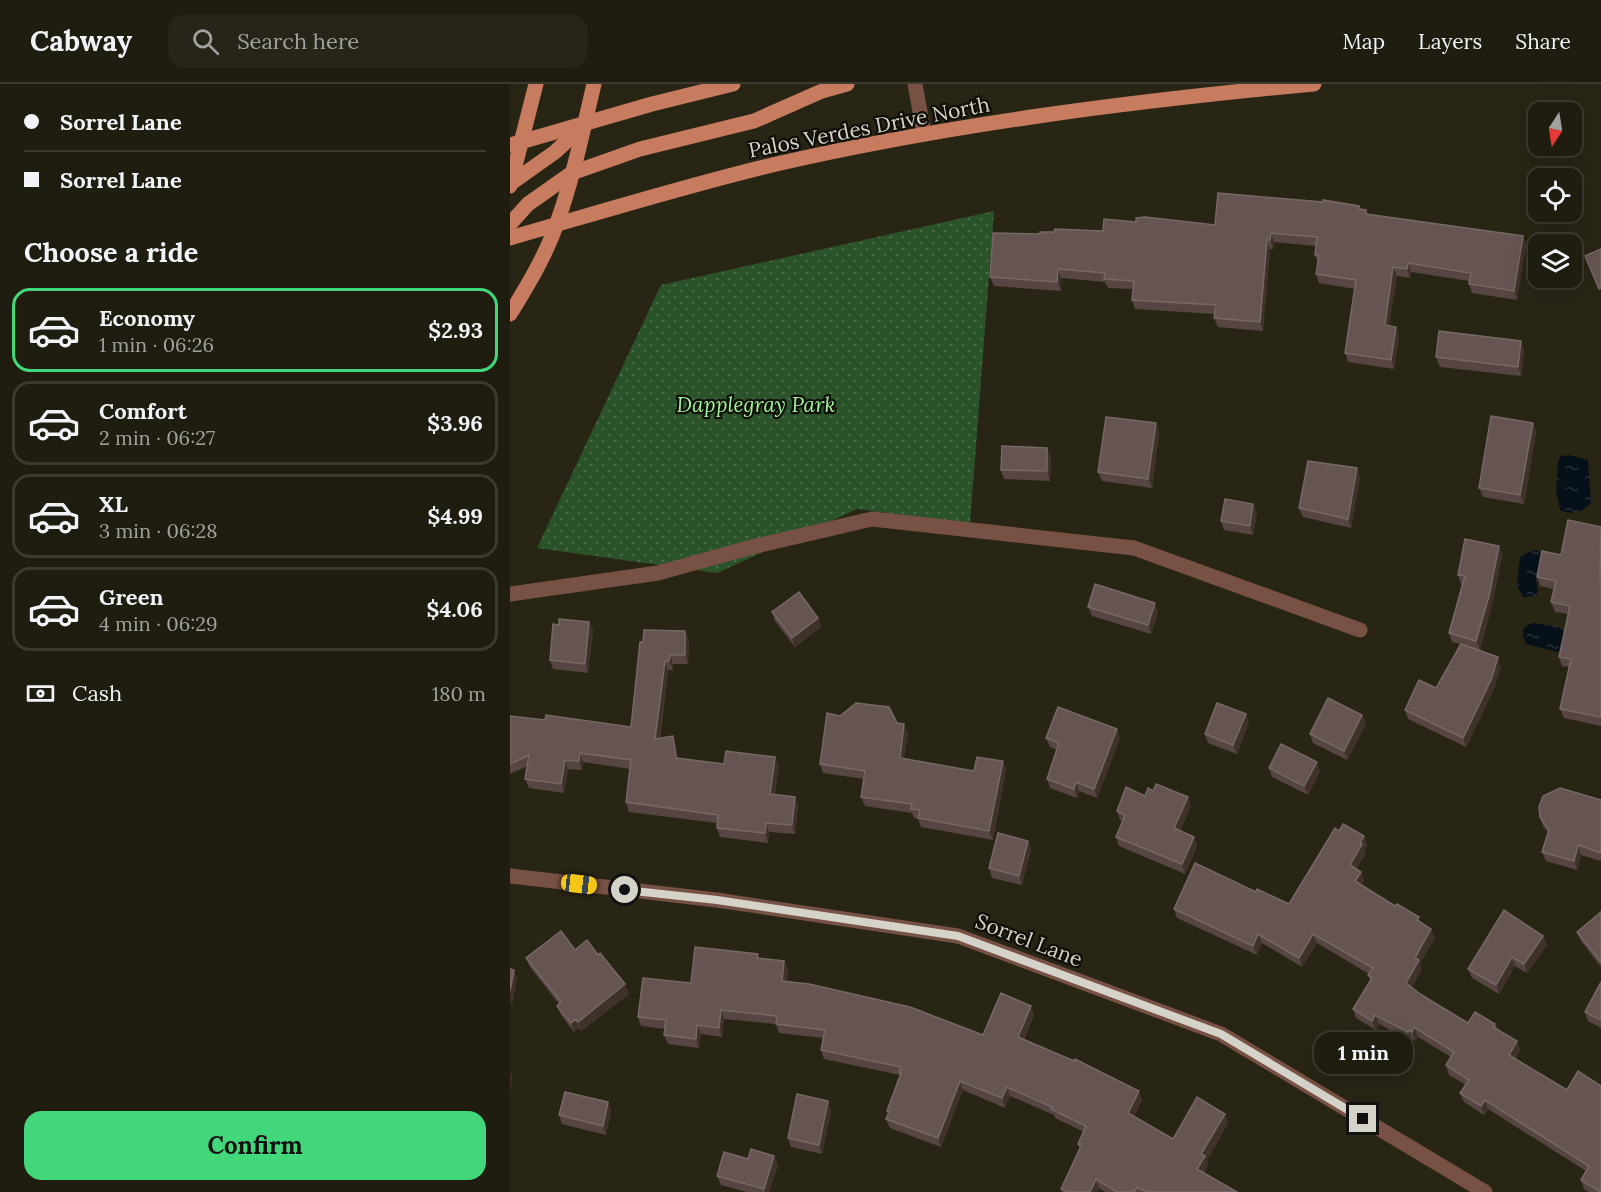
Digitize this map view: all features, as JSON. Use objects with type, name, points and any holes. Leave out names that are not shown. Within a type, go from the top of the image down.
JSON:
[{"type":"main road","points":[[510,185],[516,144],[536,84]]},
{"type":"main road","points":[[510,314],[534,274],[557,225],[594,84]]},
{"type":"main road","points":[[516,144],[652,104],[733,84]]},
{"type":"main road","points":[[510,224],[528,204],[572,174],[639,149],[754,121],[822,91],[847,84]]},
{"type":"main road","name":"Palos Verdes Drive North","points":[[510,238],[628,203],[772,165],[924,134],[1158,99],[1314,84]]},
{"type":"main road","points":[[510,185],[555,152],[584,125]]},
{"type":"street","points":[[915,84],[924,134]]},
{"type":"street","points":[[510,594],[658,573],[872,519],[1134,548],[1360,630]]},
{"type":"street","name":"Sorrel Lane","points":[[510,876],[717,900],[958,936],[1221,1034],[1485,1192]]},
{"type":"green space","name":"Dapplegray Park","points":[[994,211],[970,524],[857,509],[717,573],[537,548],[661,285]]},
{"type":"water","points":[[1569,455],[1588,460],[1591,503],[1577,512],[1560,510],[1556,492],[1558,461],[1561,456]]},
{"type":"water","points":[[1533,550],[1539,551],[1543,558],[1536,580],[1538,591],[1536,596],[1523,597],[1517,585],[1520,557]]},
{"type":"water","points":[[1534,623],[1559,627],[1565,633],[1563,649],[1558,652],[1526,644],[1523,630]]},
{"type":"building","points":[[1218,193],[1323,202],[1323,200],[1359,206],[1359,209],[1366,210],[1366,214],[1523,236],[1514,291],[1469,284],[1471,273],[1408,263],[1407,269],[1393,267],[1385,325],[1396,327],[1391,360],[1345,353],[1356,280],[1316,274],[1319,256],[1315,255],[1317,237],[1271,233],[1270,240],[1267,240],[1260,322],[1214,318],[1216,305],[1132,300],[1134,281],[1104,279],[1105,273],[1058,269],[1057,282],[990,277],[993,233],[1040,234],[1040,232],[1054,232],[1055,229],[1103,231],[1104,219],[1136,222],[1136,218],[1145,217],[1215,225]]},
{"type":"building","points":[[1601,249],[1601,288],[1599,289],[1585,256]]},
{"type":"building","points":[[1439,331],[1521,341],[1518,367],[1436,357]]},
{"type":"building","points":[[1491,416],[1533,423],[1520,495],[1479,488]]},
{"type":"building","points":[[1106,417],[1156,423],[1148,479],[1098,472]]},
{"type":"building","points":[[1002,446],[1047,448],[1047,471],[1001,470]]},
{"type":"building","points":[[1308,461],[1357,468],[1348,519],[1299,508]]},
{"type":"building","points":[[1225,499],[1253,504],[1250,526],[1221,521]]},
{"type":"building","points":[[1568,520],[1601,527],[1601,717],[1560,709],[1571,659],[1559,657],[1570,606],[1551,602],[1556,581],[1537,577],[1542,551],[1561,555]]},
{"type":"building","points":[[1465,539],[1499,546],[1489,596],[1476,641],[1449,633],[1465,576],[1458,575]]},
{"type":"building","points":[[1095,584],[1155,603],[1148,625],[1088,607]]},
{"type":"building","points":[[799,592],[818,618],[792,638],[772,612]]},
{"type":"building","points":[[559,619],[589,622],[585,664],[550,660],[553,624],[559,625]]},
{"type":"building","points":[[644,630],[685,631],[685,655],[670,655],[669,661],[665,661],[655,739],[673,736],[676,758],[724,764],[726,751],[775,757],[770,794],[795,797],[792,825],[766,823],[765,833],[717,828],[718,815],[626,802],[631,760],[580,753],[579,761],[565,760],[561,784],[525,779],[529,755],[510,764],[510,716],[545,720],[546,715],[631,727],[640,642],[643,642]]},
{"type":"building","points":[[1461,644],[1498,657],[1491,680],[1463,738],[1405,710],[1419,680],[1436,688]]},
{"type":"building","points":[[1328,698],[1362,715],[1344,751],[1310,734]]},
{"type":"building","points":[[856,703],[889,707],[897,723],[904,724],[900,758],[974,771],[977,757],[1003,761],[989,831],[918,818],[920,810],[911,809],[912,804],[861,797],[865,771],[820,764],[827,713],[840,716]]},
{"type":"building","points":[[1217,703],[1246,714],[1233,745],[1205,734]]},
{"type":"building","points":[[1058,707],[1117,729],[1094,789],[1076,782],[1074,789],[1047,779],[1059,743],[1046,738]]},
{"type":"building","points":[[1281,744],[1317,762],[1304,786],[1269,768]]},
{"type":"building","points":[[1156,784],[1188,797],[1174,828],[1194,837],[1182,864],[1116,837],[1125,815],[1117,811],[1126,787],[1145,796],[1148,788],[1153,791]]},
{"type":"building","points":[[1560,788],[1601,800],[1601,853],[1578,845],[1574,861],[1542,852],[1549,830],[1540,817],[1539,807],[1543,796]]},
{"type":"building","points":[[1343,824],[1364,836],[1350,865],[1361,872],[1355,881],[1395,906],[1397,904],[1419,917],[1417,920],[1431,929],[1415,958],[1419,960],[1406,983],[1468,1023],[1475,1012],[1495,1024],[1493,1027],[1517,1041],[1509,1055],[1567,1090],[1578,1071],[1601,1086],[1601,1192],[1581,1180],[1589,1166],[1485,1100],[1481,1106],[1460,1093],[1469,1080],[1446,1065],[1454,1052],[1414,1027],[1412,1032],[1409,1030],[1408,1032],[1375,1015],[1372,1021],[1353,1009],[1372,978],[1368,975],[1373,968],[1313,934],[1299,958],[1258,934],[1253,946],[1174,909],[1195,863],[1256,892],[1257,889],[1289,904],[1335,828],[1339,831]]},
{"type":"building","points":[[998,833],[1028,841],[1019,876],[989,868]]},
{"type":"building","points":[[1504,910],[1543,936],[1524,964],[1512,957],[1496,985],[1468,969]]},
{"type":"building","points":[[1601,912],[1601,962],[1577,932]]},
{"type":"building","points":[[561,931],[575,950],[587,940],[625,984],[578,1022],[576,1019],[571,1023],[557,1006],[561,1002],[526,958]]},
{"type":"building","points":[[695,947],[758,954],[757,958],[784,961],[782,981],[809,984],[910,1007],[983,1035],[1001,993],[1031,1006],[1018,1037],[1074,1061],[1075,1059],[1139,1091],[1128,1113],[1173,1139],[1197,1097],[1225,1114],[1201,1154],[1205,1156],[1197,1169],[1237,1192],[1146,1192],[1137,1187],[1134,1192],[1117,1192],[1096,1179],[1090,1192],[1068,1192],[1061,1189],[1081,1146],[1078,1144],[1086,1126],[1051,1109],[1052,1107],[1007,1087],[1002,1098],[960,1081],[938,1138],[886,1119],[901,1067],[821,1050],[825,1030],[776,1024],[777,1016],[721,1010],[719,1028],[697,1025],[696,1039],[664,1035],[666,1020],[638,1017],[643,978],[691,983]]},
{"type":"building","points":[[510,969],[514,970],[510,991]]},
{"type":"building","points":[[1601,982],[1601,1020],[1585,1012]]},
{"type":"building","points":[[565,1092],[608,1102],[603,1126],[559,1115]]},
{"type":"building","points":[[797,1094],[828,1101],[819,1145],[788,1138]]},
{"type":"building","points":[[751,1149],[774,1156],[764,1189],[717,1176],[724,1152],[748,1159]]},
{"type":"route","points":[[625,890],[717,900],[958,936],[1221,1034],[1363,1119]]}]
